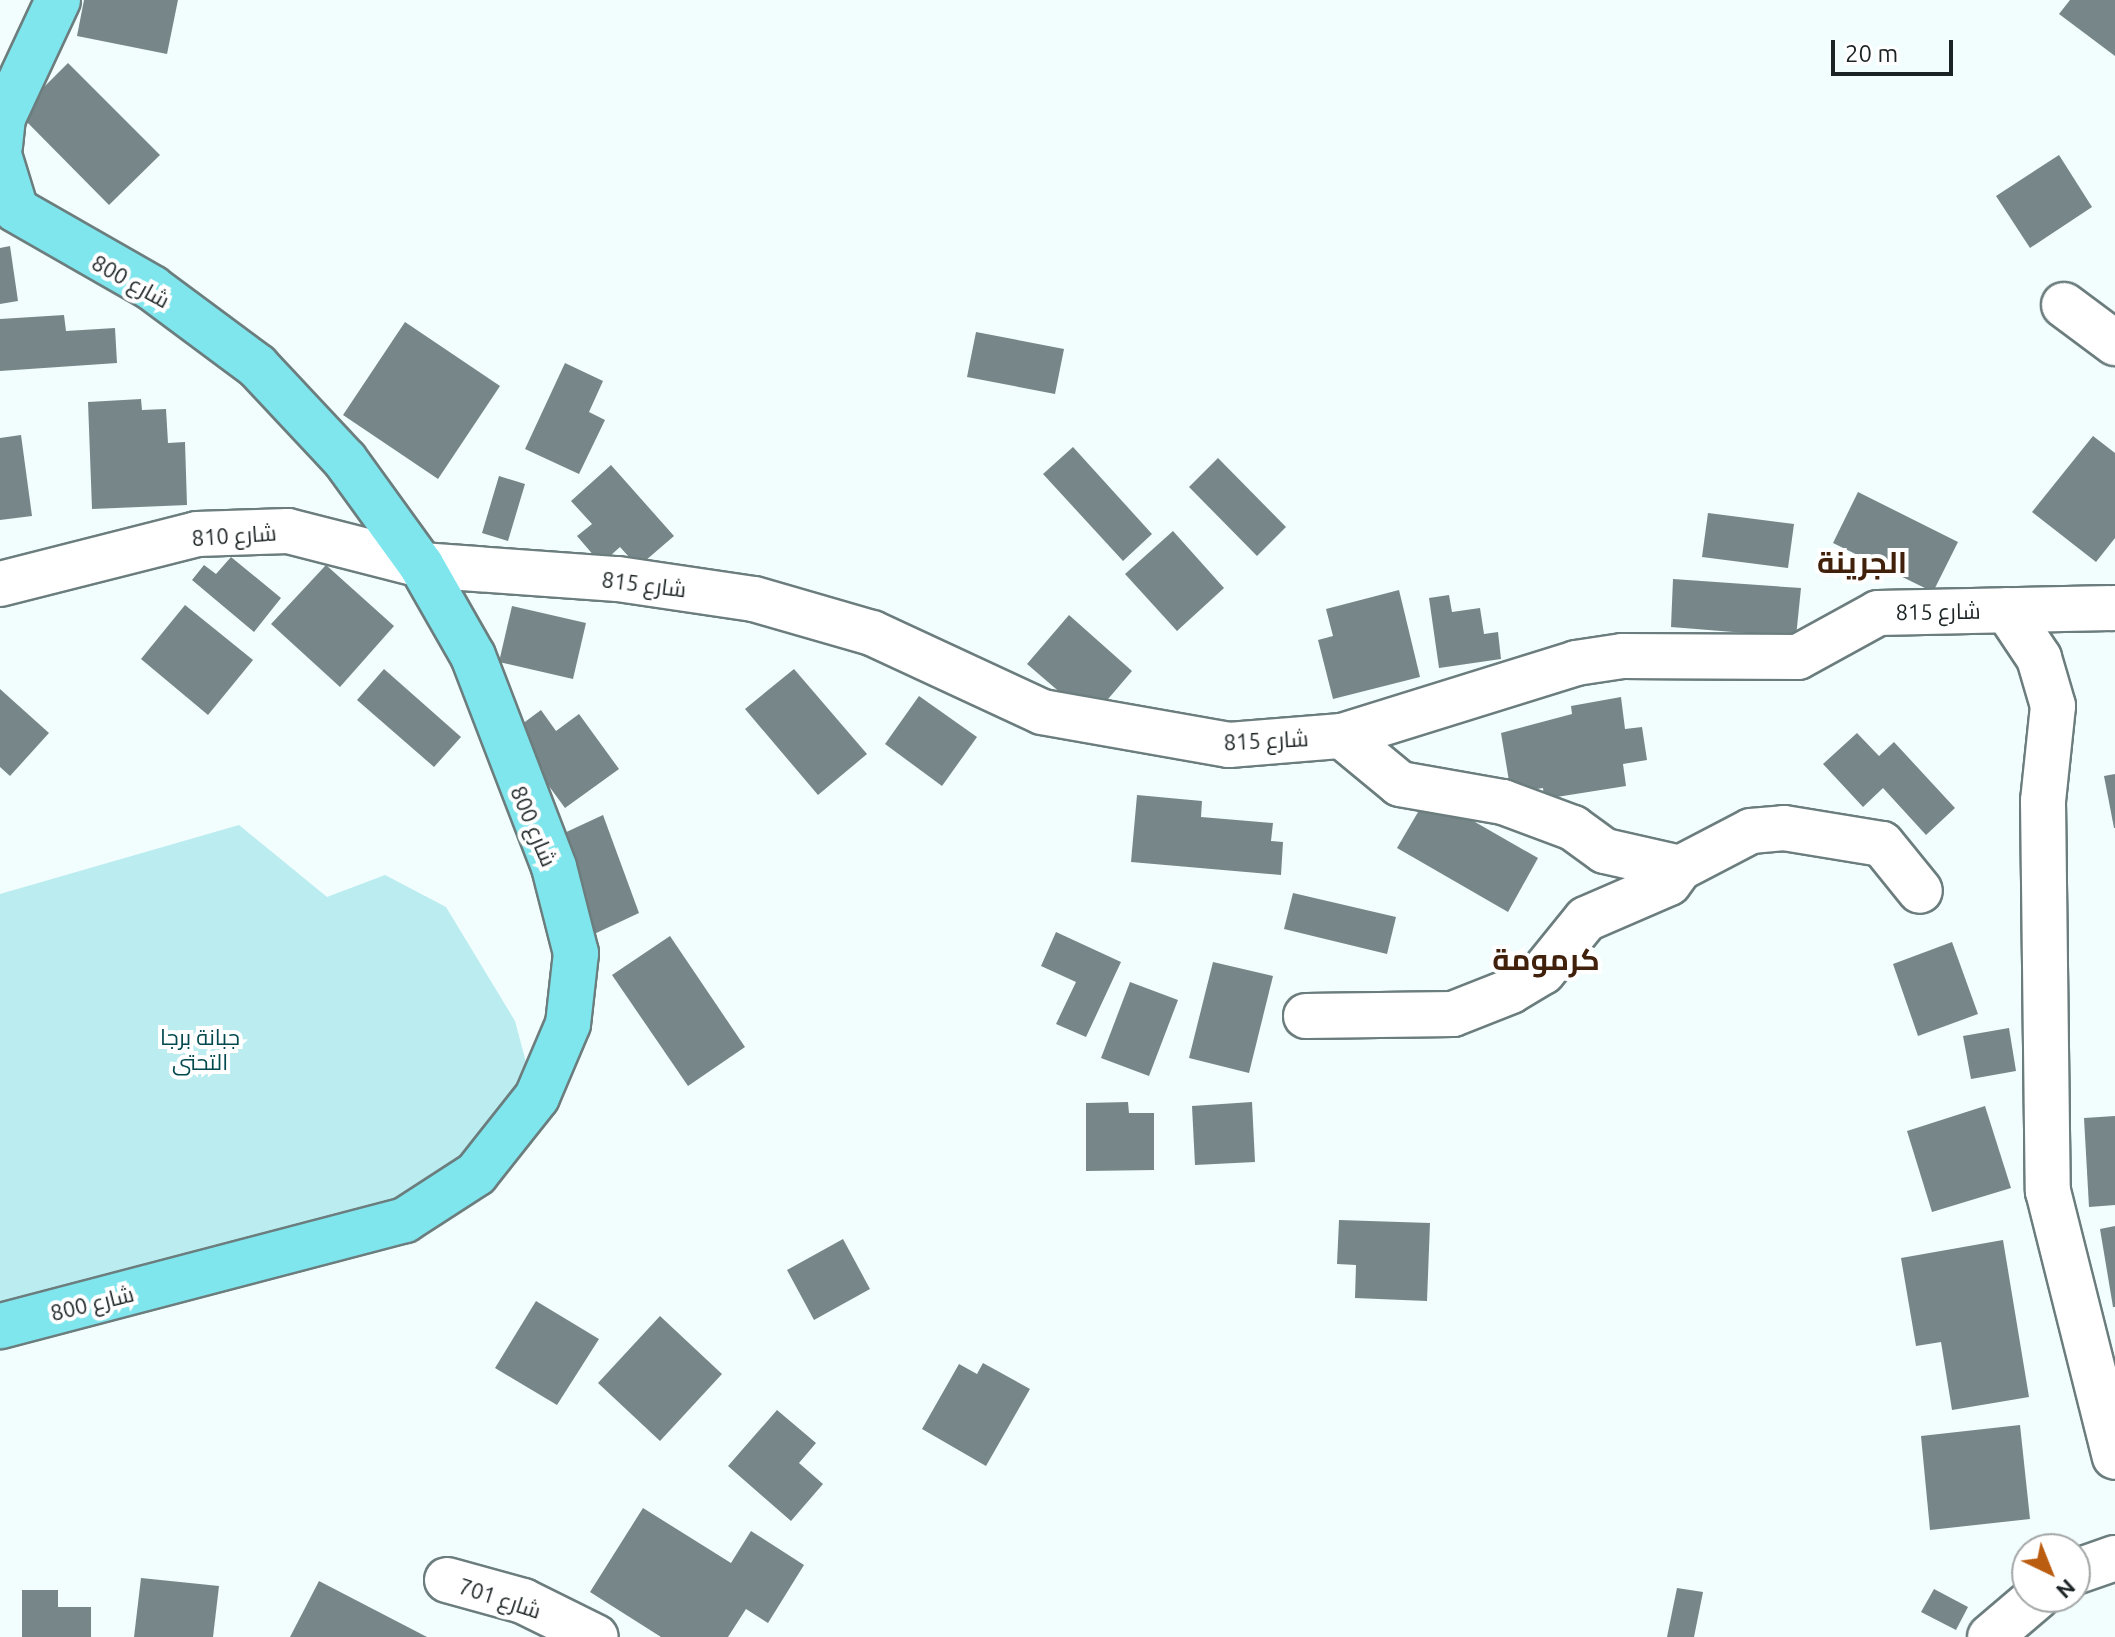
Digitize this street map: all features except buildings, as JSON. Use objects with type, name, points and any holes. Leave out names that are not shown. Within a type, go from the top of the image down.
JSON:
[{"type":"main road","points":[[0,146],[3,118],[58,0]]},
{"type":"main road","name":"شارع 800","points":[[0,158],[8,212],[152,288],[257,366],[345,460],[421,565],[473,656],[554,867],[576,953],[568,1024],[537,1097],[476,1174],[405,1220],[0,1326]]},
{"type":"street","points":[[2064,305],[2115,343]]},
{"type":"street","name":"شارع 810","points":[[0,584],[197,534],[288,531],[421,565]]},
{"type":"street","name":"شارع 815","points":[[421,565],[618,579],[754,599],[872,633],[1042,712],[1120,731],[1229,745],[1342,736],[1576,663],[1798,657],[1878,613],[2115,608]]},
{"type":"street","points":[[2007,610],[2039,658],[2053,706],[2043,801],[2048,1191],[2115,1457]]},
{"type":"street","points":[[1342,736],[1400,784],[1479,794],[1573,828],[1605,851],[1680,868]]},
{"type":"street","points":[[1306,1016],[1453,1014],[1496,997],[1543,972],[1586,919],[1669,883],[1680,868],[1751,831],[1784,828],[1882,844],[1920,891]]},
{"type":"street","points":[[2091,1566],[2115,1558]]},
{"type":"street","name":"شارع 701","points":[[447,1580],[523,1601],[596,1637]]},
{"type":"street","points":[[1990,1637],[2018,1613]]},
{"type":"green space","name":"جبانة برجا التحتى","points":[[239,825],[327,897],[385,875],[446,907],[515,1021],[527,1066],[503,1112],[452,1169],[397,1206],[0,1302],[0,894]]},
{"type":"district","name":"الجرينة","points":[[1862,562]]},
{"type":"district","name":"كرمومة","points":[[1546,959]]}]
